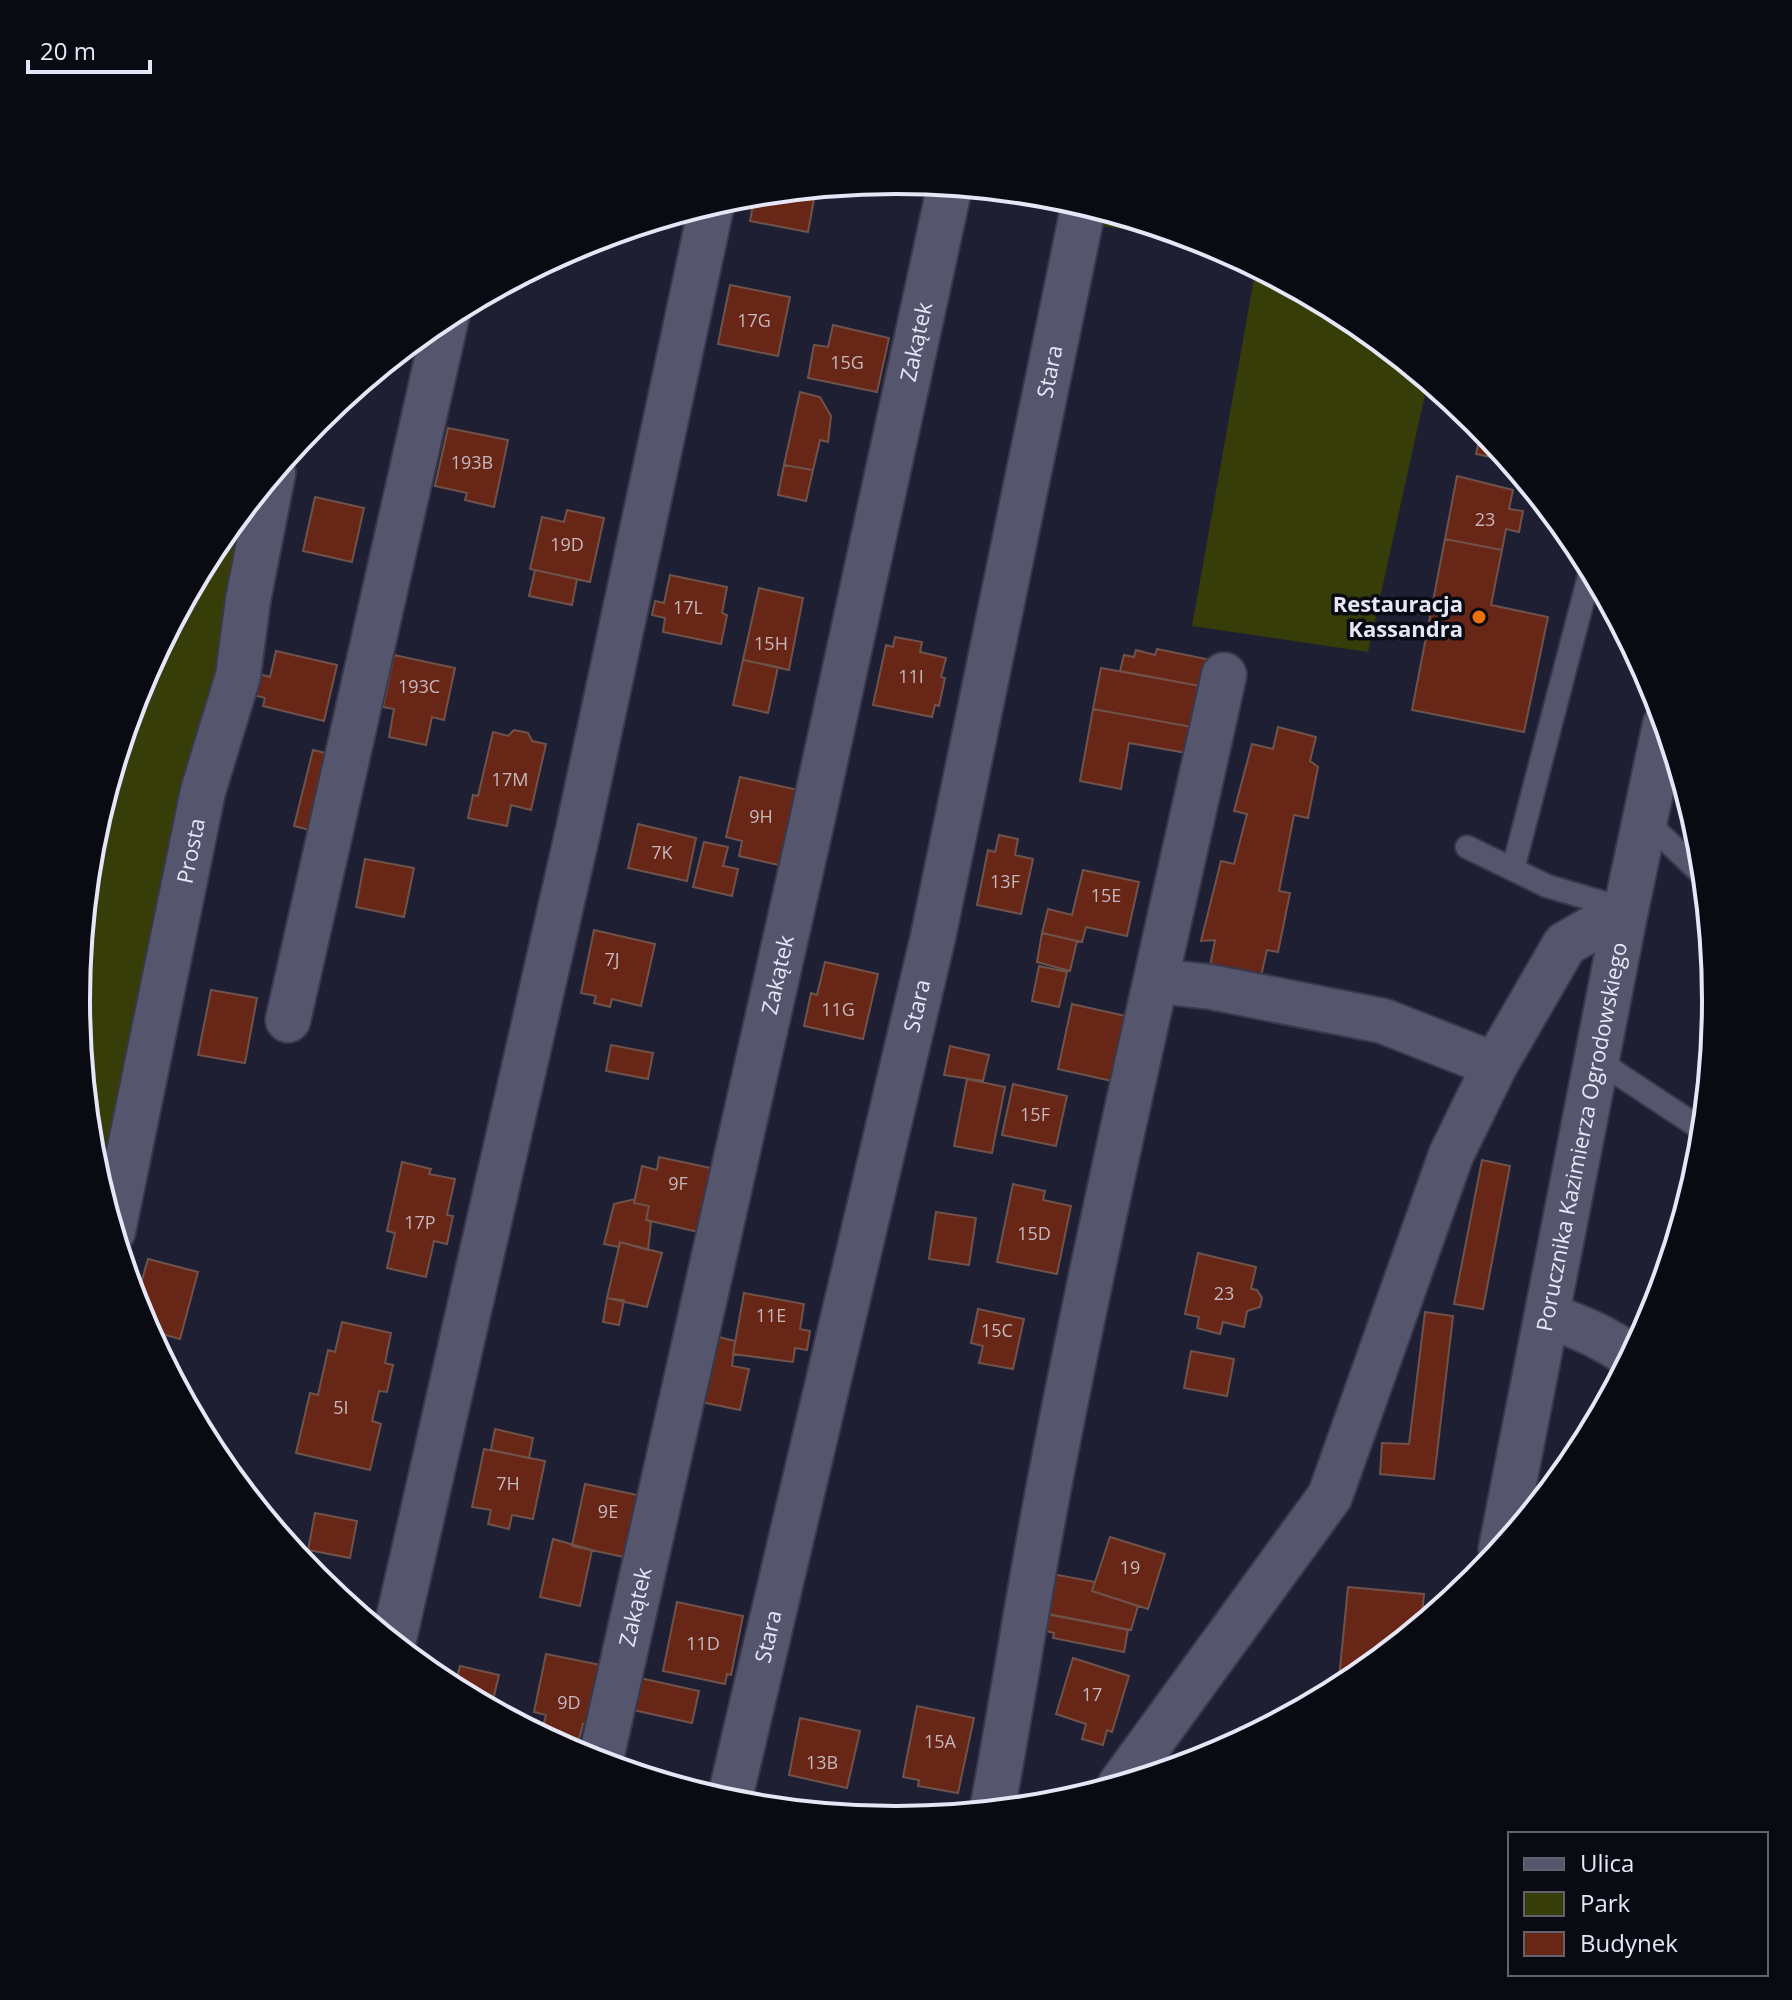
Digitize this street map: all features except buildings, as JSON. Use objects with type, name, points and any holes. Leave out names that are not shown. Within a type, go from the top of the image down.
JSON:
[{"type":"street","name":"Zakątek","points":[[603,1750],[812,821],[948,196]]},
{"type":"street","points":[[396,1631],[578,831],[709,216]]},
{"type":"street","name":"Stara","points":[[732,1789],[933,937],[1082,216]]},
{"type":"street","points":[[288,1020],[443,334]]},
{"type":"street","name":"Prosta","points":[[117,1210],[203,791],[238,676],[248,600],[269,495]]},
{"type":"street","points":[[994,1800],[1056,1447],[1224,675]]},
{"type":"street","name":"Porucznika Kazimierza Ogrodowskiego","points":[[1505,1527],[1660,745]]},
{"type":"street","points":[[1130,1771],[1330,1496],[1451,1155],[1495,1065],[1565,944],[1626,909]]},
{"type":"street","points":[[1156,981],[1211,987],[1383,1021],[1495,1065]]},
{"type":"street","points":[[1547,1316],[1571,1323],[1622,1350]]},
{"type":"lane","points":[[1513,869],[1587,585]]},
{"type":"lane","points":[[1644,819],[1690,863]]},
{"type":"lane","points":[[1467,847],[1547,886],[1626,909]]},
{"type":"lane","points":[[1597,1057],[1692,1123]]},
{"type":"green space","points":[[1098,219],[1138,232],[1097,225]]},
{"type":"green space","points":[[1254,278],[1344,330],[1425,393],[1368,652],[1192,626]]},
{"type":"green space","points":[[252,516],[109,1176],[97,1105],[90,1000],[92,947],[105,843],[117,791],[151,692],[198,597]]},
{"type":"place","name":"Restauracja Kassandra","points":[[1479,617]]}]
